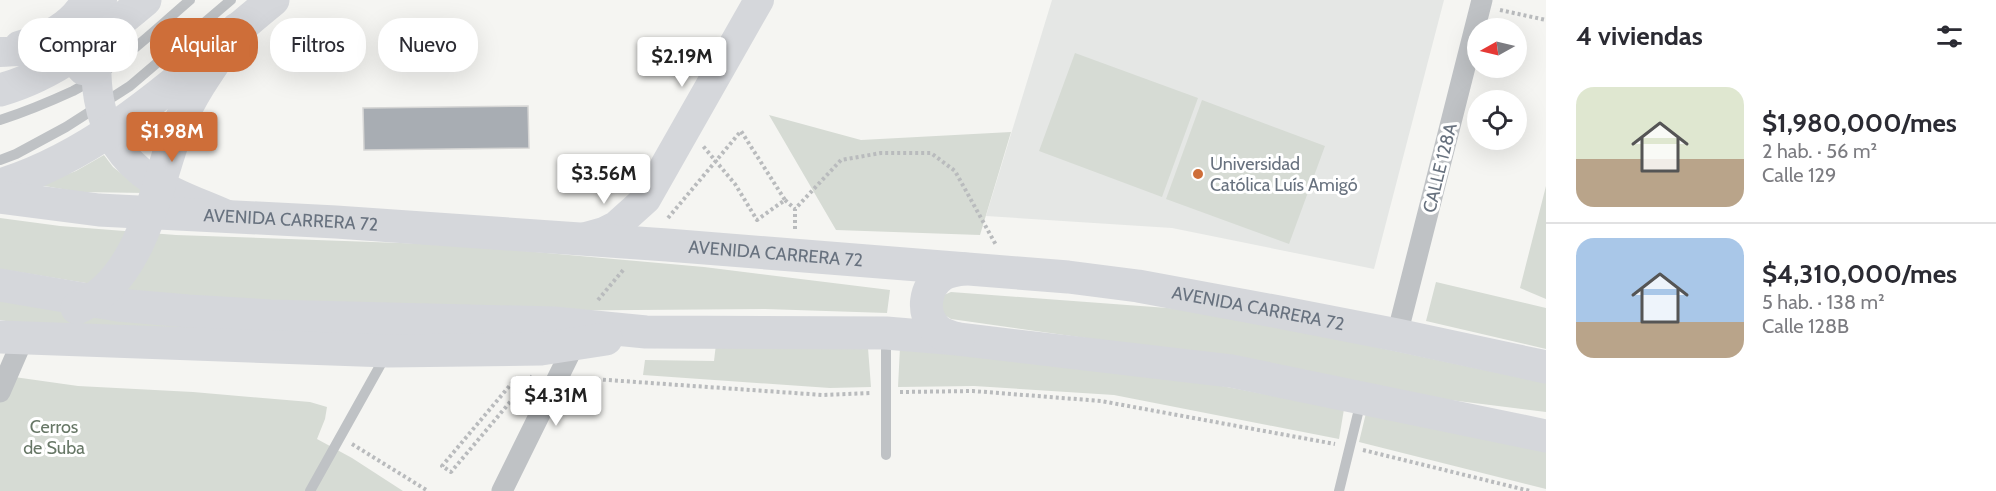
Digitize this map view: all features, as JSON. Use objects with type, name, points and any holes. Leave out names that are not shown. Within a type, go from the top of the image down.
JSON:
[{"type":"main road","points":[[0,52],[50,35],[72,18],[86,0]]},
{"type":"main road","points":[[102,0],[96,54],[97,96],[112,138],[135,166],[152,180],[230,216]]},
{"type":"main road","points":[[0,90],[42,73],[79,53],[145,0]]},
{"type":"main road","points":[[0,185],[44,169],[87,147],[154,99],[234,15],[273,0]]},
{"type":"main road","points":[[579,239],[616,226],[659,222],[687,126],[759,0]]},
{"type":"main road","points":[[234,15],[179,124],[157,195],[130,258],[108,286],[84,305],[54,318],[11,325],[8,334],[388,351],[541,349],[646,332]]},
{"type":"main road","points":[[0,52],[39,51],[63,54],[75,60],[97,96]]},
{"type":"main road","name":"AVENIDA CARRERA 72","points":[[0,197],[99,210],[230,216],[579,239],[659,222],[965,269],[1068,277],[1138,286],[1397,335],[1546,368]]},
{"type":"main road","points":[[958,339],[937,330],[929,319],[926,307],[927,294],[933,283],[943,274],[965,269]]},
{"type":"main road","points":[[0,285],[118,305],[292,317],[554,323],[646,332],[886,333],[958,339],[1231,371],[1546,436]]},
{"type":"street","name":"CALLE 128A","points":[[1397,335],[1482,3]]},
{"type":"street","points":[[0,392],[8,334]]},
{"type":"street","points":[[502,491],[574,345]]},
{"type":"lane","points":[[0,120],[75,90],[120,59],[190,0]]},
{"type":"lane","points":[[0,160],[66,127],[234,15]]},
{"type":"lane","points":[[886,333],[886,455]]},
{"type":"lane","points":[[310,491],[388,351]]},
{"type":"lane","points":[[1339,491],[1362,397]]},
{"type":"path","points":[[1482,3],[1546,20]]},
{"type":"path","points":[[687,126],[735,184],[757,220],[785,200]]},
{"type":"path","points":[[659,222],[741,131],[785,200],[795,209]]},
{"type":"path","points":[[794,239],[795,209],[841,160],[881,153],[931,153],[955,171],[998,248]]},
{"type":"path","points":[[596,301],[627,266]]},
{"type":"path","points":[[489,409],[442,466],[451,472],[535,373]]},
{"type":"path","points":[[507,375],[518,376]]},
{"type":"path","points":[[528,376],[823,395],[973,391],[1101,401],[1350,447],[1530,491]]},
{"type":"path","points":[[340,436],[428,491]]},
{"type":"shaded area","name":"Universidad Católica Luís Amigó","points":[[1052,0],[1444,0],[1374,269],[1172,228],[986,216]]},
{"type":"green space","points":[[1075,53],[1198,98],[1162,197],[1039,151]]},
{"type":"green space","points":[[1202,100],[1325,146],[1289,244],[1166,199]]},
{"type":"green space","points":[[769,115],[861,140],[1011,132],[980,235],[836,230]]},
{"type":"green space","points":[[104,155],[113,167],[146,193],[79,192],[39,185],[76,171]]},
{"type":"green space","points":[[1546,186],[1546,299],[1520,288]]},
{"type":"green space","points":[[0,218],[60,226],[176,235],[456,245],[704,267],[890,290],[887,313],[765,309],[498,311],[260,302],[129,290],[0,269]]},
{"type":"green space","points":[[1436,282],[1546,308],[1546,349],[1426,321]]},
{"type":"green space","points":[[951,292],[1181,309],[1333,338],[1546,383],[1546,412],[1394,393],[1100,340],[951,319],[943,314],[941,300],[944,295]]},
{"type":"green space","points":[[0,297],[298,328],[58,330],[0,320]]},
{"type":"green space","points":[[716,344],[868,348],[871,387],[830,388],[643,375],[645,360],[714,361]]},
{"type":"green space","points":[[900,347],[1105,364],[1344,409],[1339,439],[1114,395],[974,386],[898,387]]},
{"type":"green space","name":"Cerros de Suba","points":[[0,375],[78,386],[193,392],[310,402],[327,407],[317,439],[352,458],[403,491],[0,491]]},
{"type":"green space","points":[[1366,413],[1546,451],[1546,489],[1359,442]]},
{"type":"building","points":[[528,106],[529,148],[364,150],[363,108]]},
{"type":"place","name":"Universidad Católica Luís Amigó","points":[[1198,174]]}]
